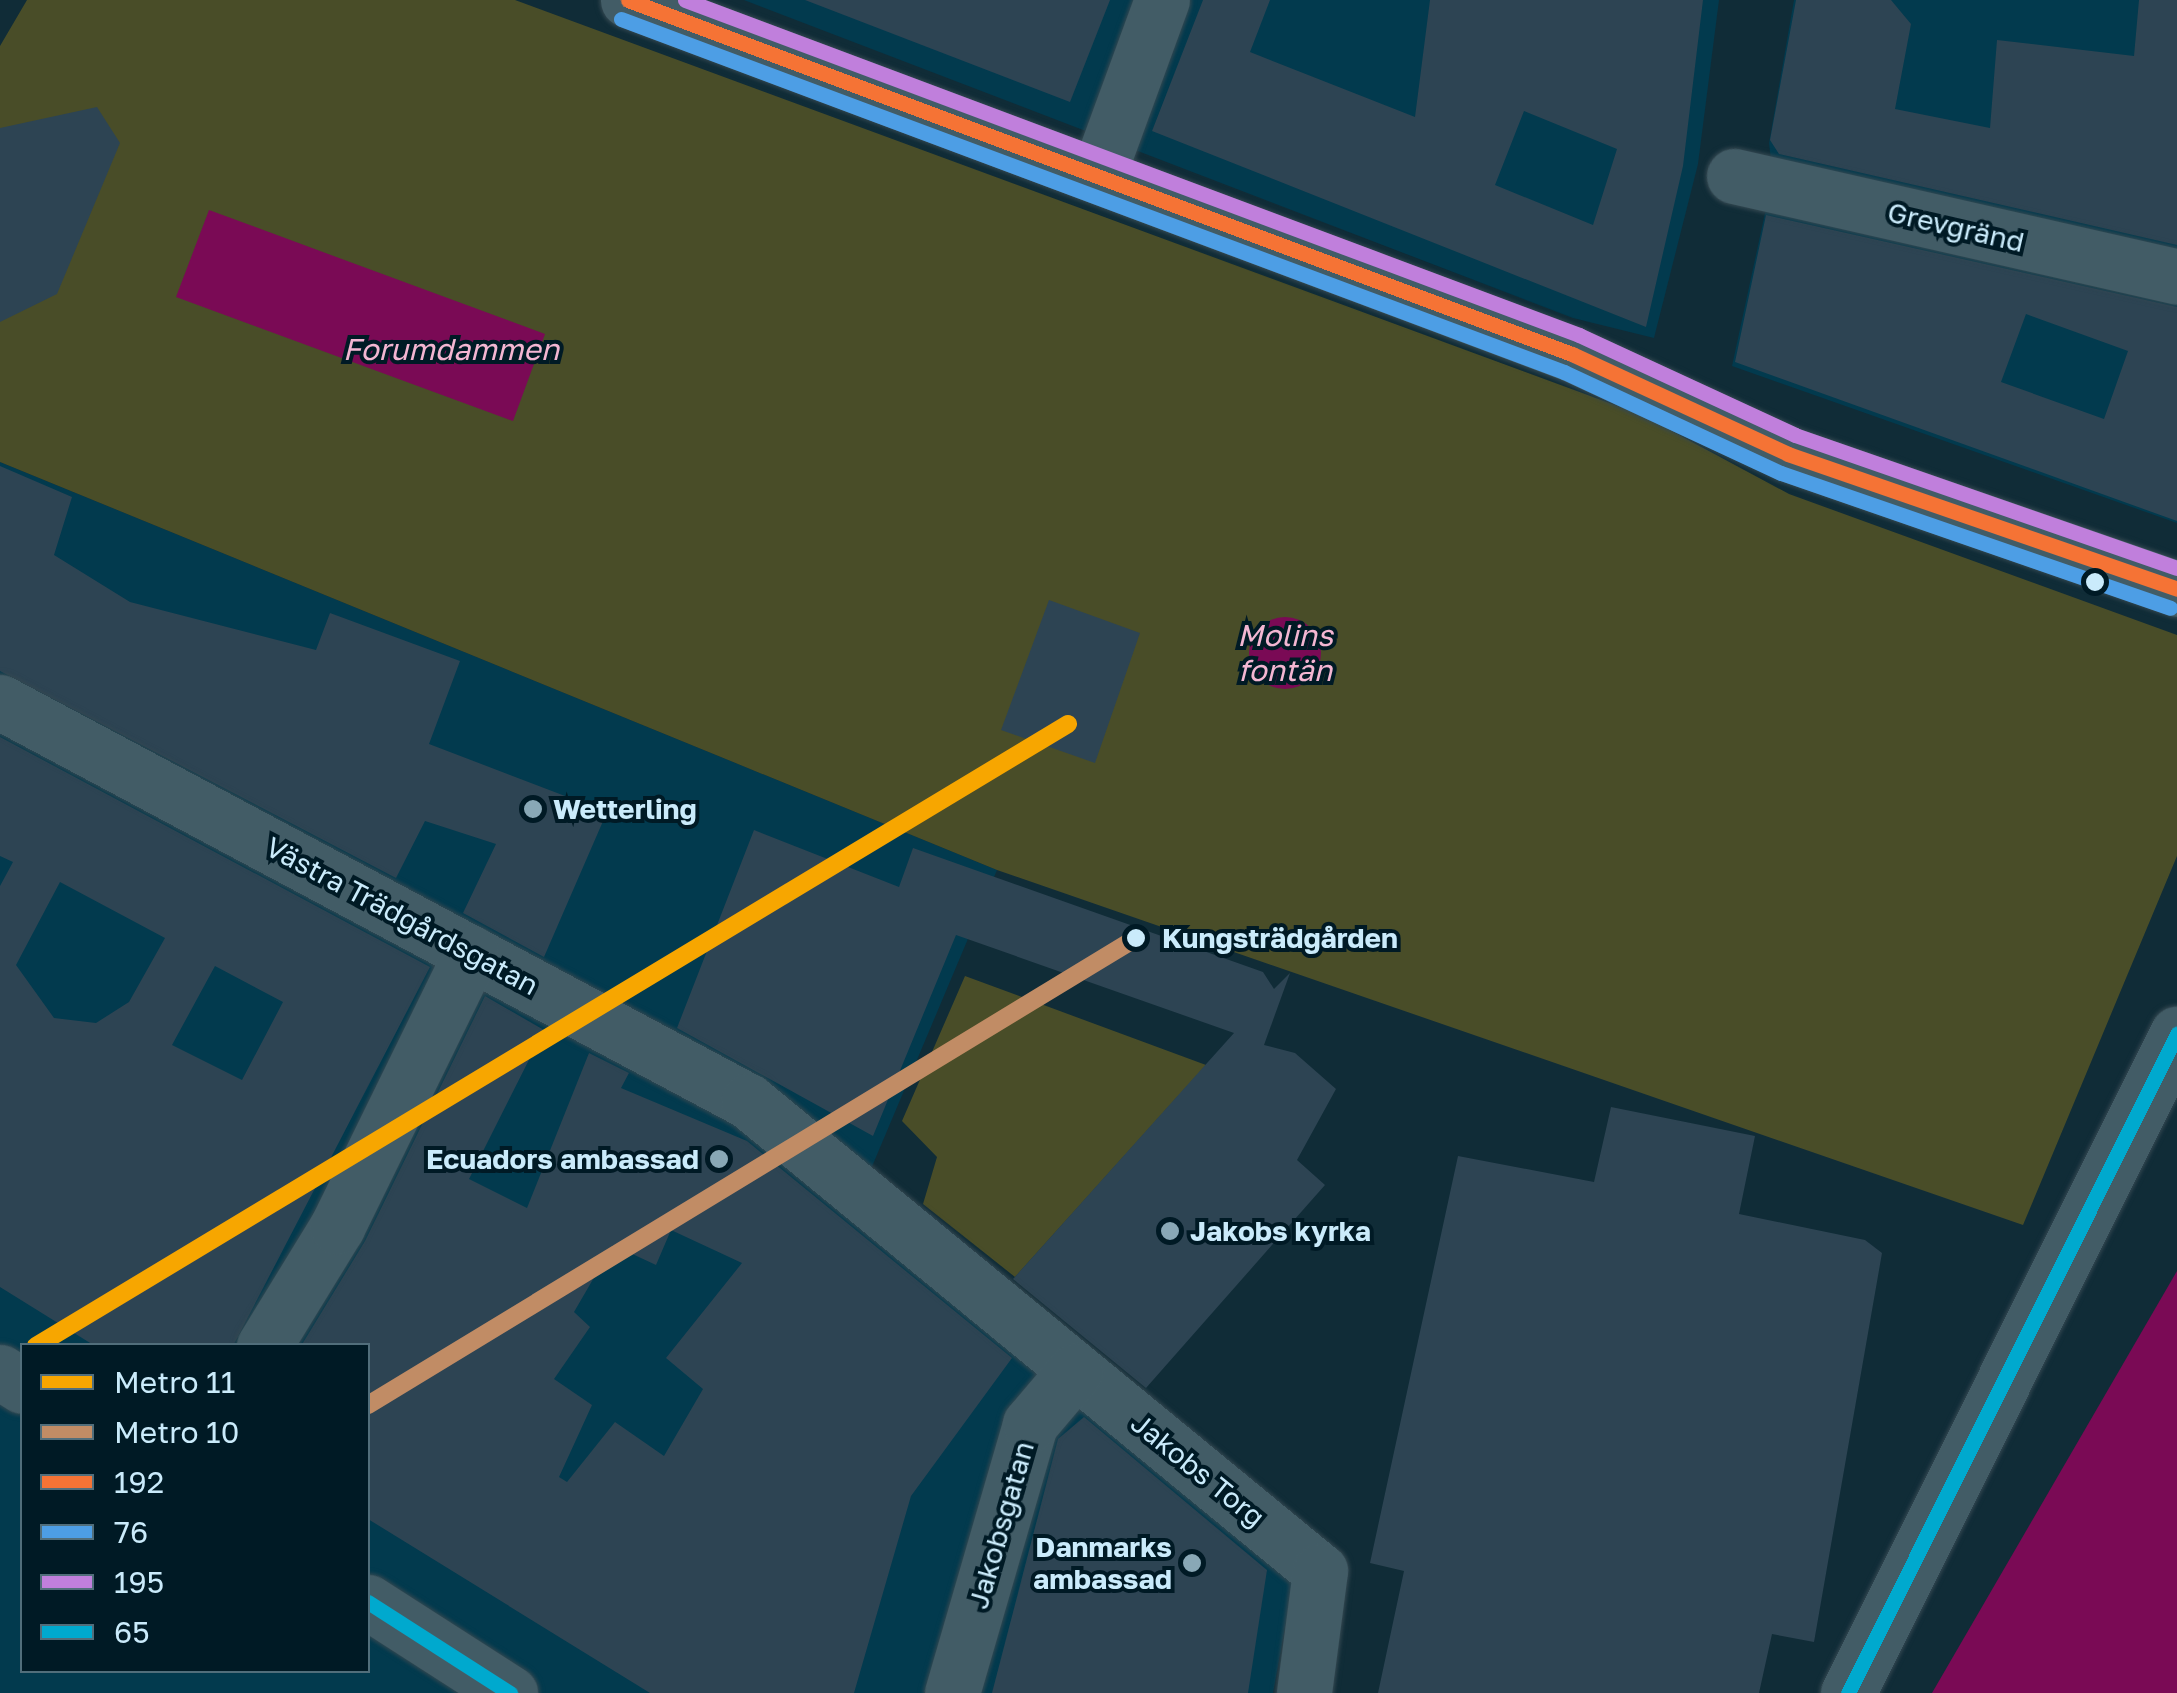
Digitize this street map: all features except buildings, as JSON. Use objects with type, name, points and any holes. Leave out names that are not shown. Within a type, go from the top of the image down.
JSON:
[{"type":"street","points":[[628,0],[1099,172],[1572,354],[1788,454],[2177,589]]},
{"type":"street","points":[[1099,172],[1162,0]]},
{"type":"street","name":"Grevgränd","points":[[1734,176],[2177,278]]},
{"type":"street","name":"Västra Trädgårdsgatan","points":[[0,702],[748,1102],[1075,1371]]},
{"type":"street","points":[[266,1343],[337,1227],[471,953]]},
{"type":"street","points":[[1848,1693],[2177,1034]]},
{"type":"street","name":"Jakobs Torg","points":[[1075,1371],[1320,1571],[1304,1693]]},
{"type":"street","name":"Jakobsgatan","points":[[952,1693],[1030,1424],[1075,1371]]},
{"type":"street","points":[[370,1603],[510,1693]]},
{"type":"shaded area","points":[[744,0],[1719,0],[1698,164],[1654,338],[1573,318]]},
{"type":"shaded area","points":[[1794,0],[2177,0],[2177,523],[1732,366],[1773,176],[1769,143]]},
{"type":"shaded area","points":[[0,462],[997,870],[852,1214],[1295,1573],[1273,1693],[0,1693]]},
{"type":"green space","name":"Kungsträdgården","points":[[27,0],[515,0],[1642,415],[1789,494],[2177,635],[2177,856],[2023,1225],[997,870],[0,462],[0,46]]},
{"type":"green space","points":[[965,976],[1206,1065],[1015,1277],[923,1204],[937,1157],[902,1121]]},
{"type":"water","name":"Forumdammen","points":[[209,210],[545,334],[513,421],[176,297]]},
{"type":"water","name":"Molins fontän","points":[[1285,617],[1310,628],[1321,653],[1310,678],[1285,689],[1260,678],[1249,653],[1260,628]]},
{"type":"water","points":[[2177,1271],[2177,1693],[1932,1693]]},
{"type":"metro line","name":"11","points":[[41,1343],[1068,724]]},
{"type":"metro line","name":"10","points":[[370,1404],[1136,938]]},
{"type":"transit line","name":"192","points":[[628,0],[1572,354],[1788,454],[2177,589]]},
{"type":"transit line","name":"195","points":[[685,0],[1579,335],[1795,435],[2177,568]]},
{"type":"transit line","name":"76","points":[[621,19],[1564,372],[1781,473],[2170,608]]},
{"type":"transit line","name":"65","points":[[1848,1693],[2177,1034]]},
{"type":"transit line","name":"65","points":[[370,1603],[510,1693]]},
{"type":"place","name":"Wetterling","points":[[533,809]]},
{"type":"place","name":"Kungsträdgården","points":[[1136,938]]},
{"type":"place","name":"Ecuadors ambassad","points":[[719,1159]]},
{"type":"place","name":"Jakobs kyrka","points":[[1170,1231]]},
{"type":"place","name":"Danmarks ambassad","points":[[1192,1563]]}]
